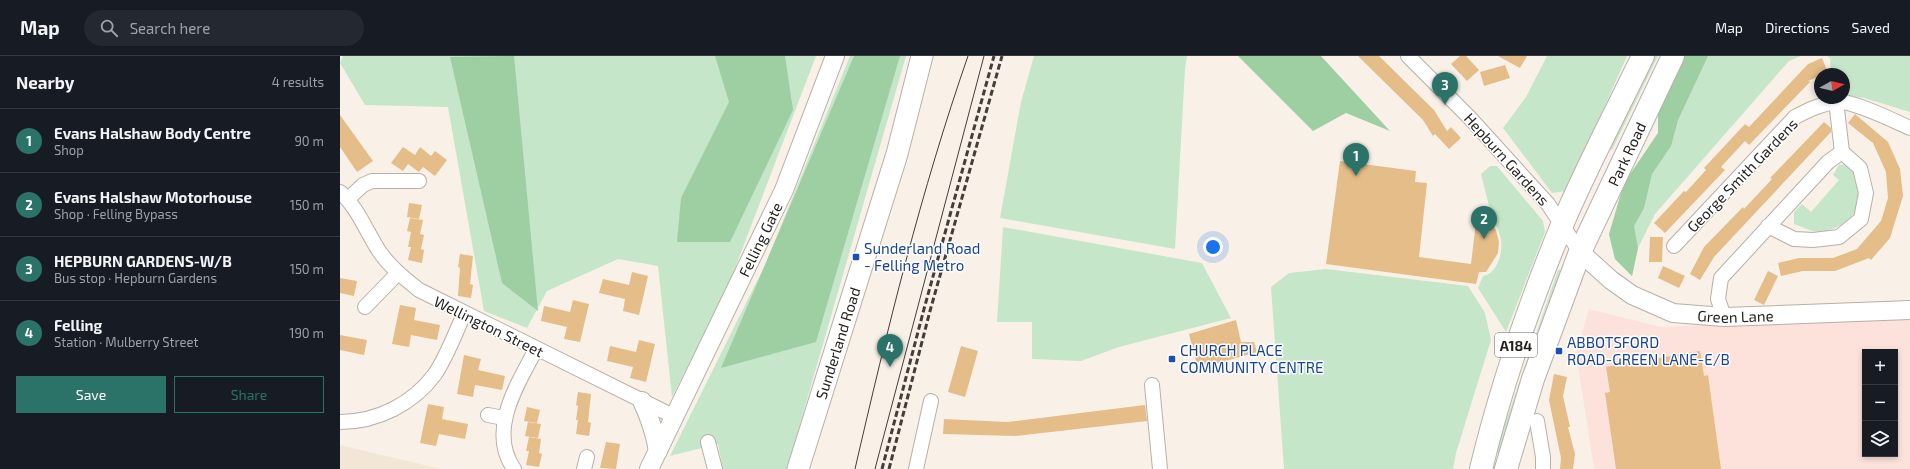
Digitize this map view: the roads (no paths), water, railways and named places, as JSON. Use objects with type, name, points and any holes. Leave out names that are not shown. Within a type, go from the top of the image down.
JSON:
[{"type":"highway","name":"Park Road","points":[[1562,225],[1643,56]]},
{"type":"highway","name":"Park Road","points":[[1580,252],[1674,56]]},
{"type":"highway","name":"A184","points":[[1487,467],[1494,415],[1513,352],[1562,225]]},
{"type":"highway","name":"A184","points":[[1506,469],[1533,379],[1580,252]]},
{"type":"main road","name":"Sunderland Road","points":[[798,469],[897,154],[922,56]]},
{"type":"street","name":"Felling Gate","points":[[649,469],[784,190],[835,56]]},
{"type":"street","name":"Hepburn Gardens","points":[[1408,56],[1470,117],[1548,204],[1580,252]]},
{"type":"street","name":"George Smith Gardens","points":[[1674,246],[1795,118],[1813,107],[1824,104]]},
{"type":"street","points":[[1768,226],[1794,239],[1813,240],[1839,237],[1861,219],[1866,193],[1860,168],[1842,152],[1836,104]]},
{"type":"street","name":"George Smith Gardens","points":[[1848,104],[1867,109],[1910,128]]},
{"type":"street","points":[[1724,317],[1718,299],[1721,278],[1828,162],[1842,152]]},
{"type":"street","points":[[344,195],[372,181],[419,181]]},
{"type":"street","name":"Wellington Street","points":[[344,195],[355,208],[380,252],[398,273],[419,290],[464,314],[675,418]]},
{"type":"street","name":"Green Lane","points":[[1580,252],[1611,280],[1632,295],[1673,313],[1724,317],[1910,310]]},
{"type":"street","points":[[365,307],[398,273]]},
{"type":"street","points":[[340,422],[378,416],[410,400],[434,374],[446,355],[464,314]]},
{"type":"street","points":[[514,469],[506,449],[504,418],[508,404],[536,349]]},
{"type":"street","points":[[1152,385],[1160,469]]},
{"type":"street","points":[[916,469],[931,400]]},
{"type":"street","points":[[642,401],[649,415],[655,433],[658,451]]},
{"type":"street","points":[[488,415],[504,418]]},
{"type":"street","points":[[1537,421],[1544,469]]},
{"type":"street","points":[[708,442],[714,469]]},
{"type":"tram line","points":[[855,469],[920,209],[968,56]]},
{"type":"tram line","points":[[875,469],[984,56]]},
{"type":"railway","points":[[882,469],[924,309],[994,56]]},
{"type":"railway","points":[[889,469],[930,311],[1002,56]]},
{"type":"place","name":"HEPBURN GARDENS-W/B","points":[[1445,105]]},
{"type":"place","name":"Evans Halshaw Body Centre","points":[[1356,176]]},
{"type":"place","name":"Evans Halshaw Motorhouse","points":[[1484,239]]},
{"type":"place","name":"Sunderland Road - Felling Metro","points":[[856,257]]},
{"type":"place","name":"ABBOTSFORD ROAD-GREEN LANE-E/B","points":[[1559,351]]},
{"type":"place","name":"CHURCH PLACE COMMUNITY CENTRE","points":[[1172,359]]},
{"type":"place","name":"Felling","points":[[890,367]]}]
